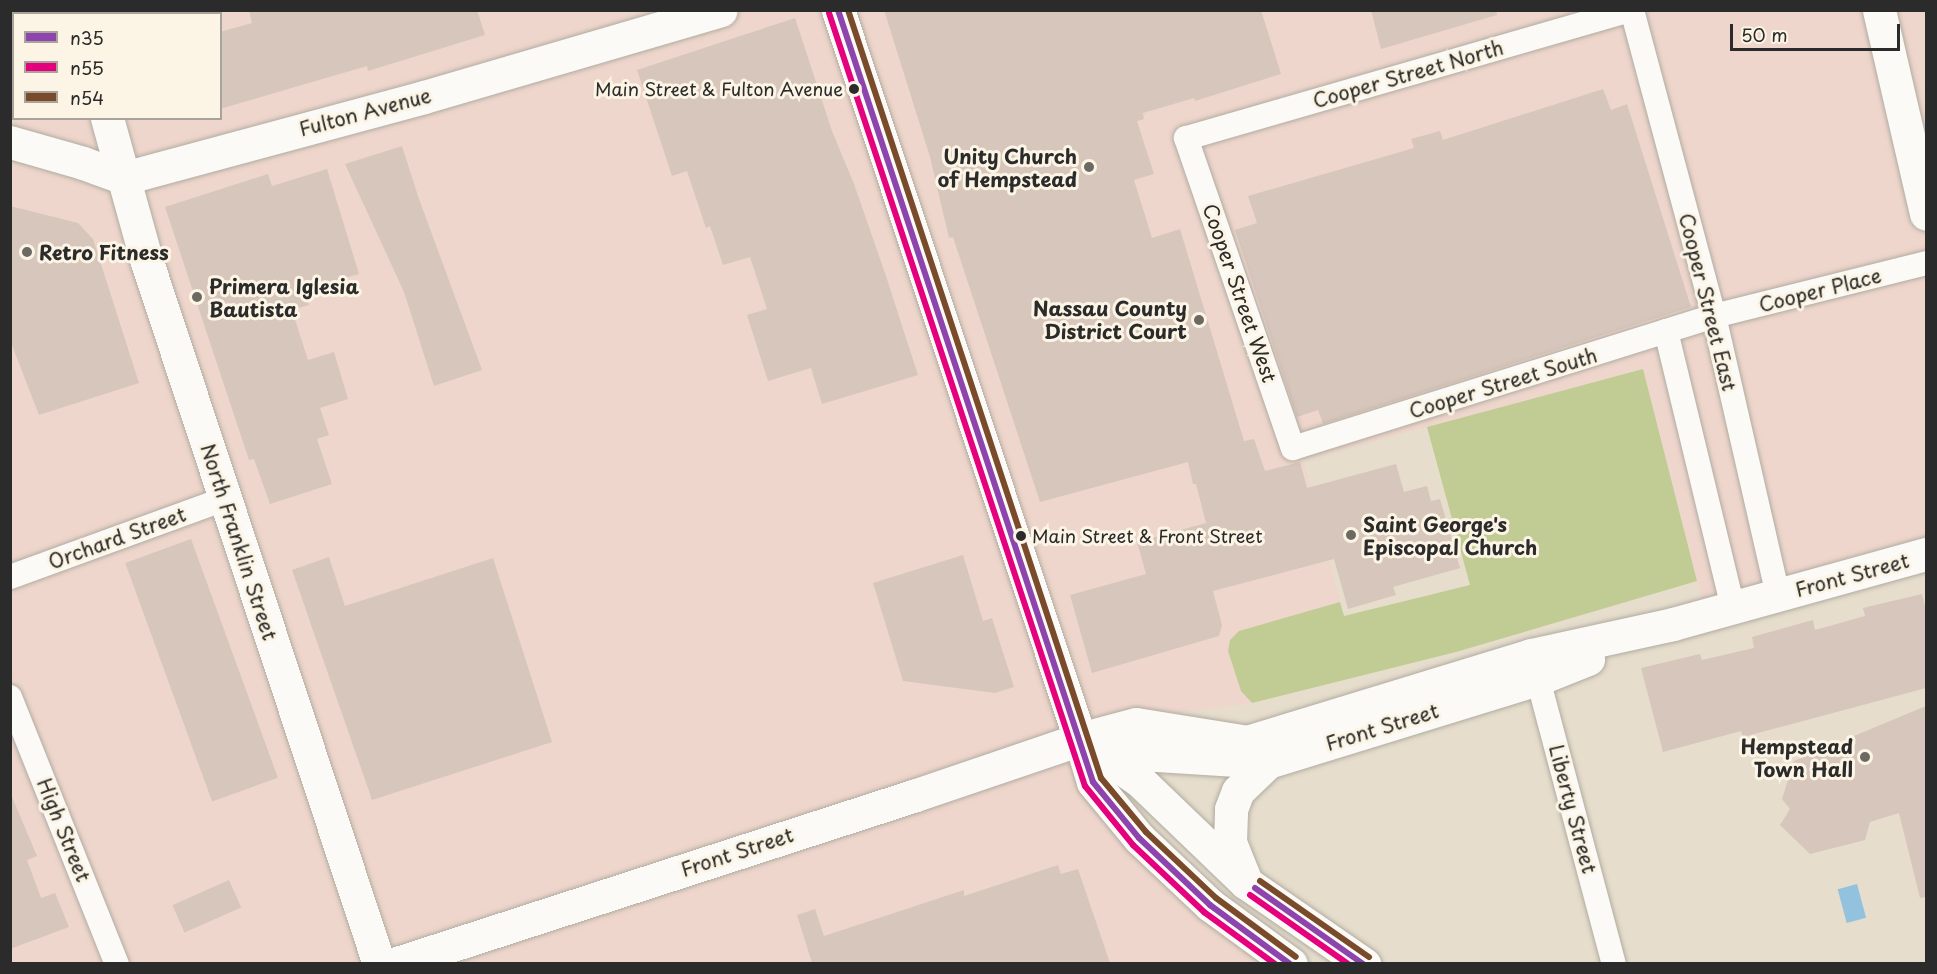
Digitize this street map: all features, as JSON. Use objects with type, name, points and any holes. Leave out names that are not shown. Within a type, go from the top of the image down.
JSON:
[{"type":"main road","name":"Fulton Avenue","points":[[124,178],[424,97],[721,10]]},
{"type":"main road","points":[[838,10],[1093,782],[1138,838],[1210,905],[1292,963]]},
{"type":"main road","points":[[1879,10],[1919,151],[1926,214]]},
{"type":"main road","name":"North Franklin Street","points":[[108,120],[146,259],[379,963]]},
{"type":"main road","points":[[10,142],[83,163],[124,178]]},
{"type":"main road","name":"Front Street","points":[[1080,739],[1157,755],[1268,762],[1535,667],[1673,624],[1926,554]]},
{"type":"main road","name":"Front Street","points":[[393,963],[913,796],[1080,739],[1136,724],[1248,742],[1535,667]]},
{"type":"main road","points":[[1080,739],[1140,781],[1245,882],[1364,963]]},
{"type":"main road","points":[[1245,882],[1230,842],[1231,809],[1238,791],[1268,762]]},
{"type":"street","name":"Cooper Street North","points":[[1186,138],[1631,10]]},
{"type":"street","name":"Cooper Street East","points":[[1631,10],[1714,316],[1778,595]]},
{"type":"street","name":"Cooper Street West","points":[[1186,138],[1293,448]]},
{"type":"street","name":"Cooper Place","points":[[1714,316],[1926,263]]},
{"type":"street","name":"Cooper Street South","points":[[1293,448],[1714,316]]},
{"type":"street","points":[[1666,331],[1733,607]]},
{"type":"street","name":"Orchard Street","points":[[10,577],[224,499]]},
{"type":"street","name":"Liberty Street","points":[[1535,667],[1614,963]]},
{"type":"street","name":"High Street","points":[[10,697],[117,963]]},
{"type":"shaded area","points":[[10,11],[1926,11],[1926,554],[1706,614],[1643,369],[1304,460],[1340,602],[1239,631],[1228,651],[1241,690],[1252,703],[1138,719],[1060,751],[1142,861],[1256,963],[11,963]]},
{"type":"green space","points":[[1643,369],[1697,581],[1456,652],[1252,703],[1241,691],[1228,651],[1230,640],[1239,631],[1340,602],[1344,616],[1470,585],[1427,427]]},
{"type":"water","points":[[1857,884],[1866,918],[1847,923],[1838,889]]},
{"type":"building","points":[[249,10],[477,10],[485,35],[368,71],[367,66],[222,108],[222,31],[252,23]]},
{"type":"building","points":[[884,10],[1261,10],[1281,74],[1195,101],[1194,98],[1143,113],[1144,119],[1137,121],[1154,174],[1134,180],[1152,238],[1180,229],[1244,441],[1254,439],[1265,471],[1300,462],[1307,488],[1396,464],[1404,492],[1427,486],[1431,501],[1440,499],[1460,568],[1393,587],[1396,595],[1348,609],[1334,559],[1213,591],[1222,625],[1219,636],[1092,673],[1070,595],[1146,574],[1137,542],[1206,523],[1196,484],[1193,484],[1188,462],[1040,502],[953,237],[949,238],[930,157]]},
{"type":"building","points":[[1371,10],[1496,10],[1497,15],[1381,49]]},
{"type":"building","points":[[795,18],[832,131],[854,184],[885,273],[918,375],[822,404],[811,368],[768,381],[747,315],[767,309],[750,257],[723,265],[710,226],[706,228],[687,171],[672,176],[637,70]]},
{"type":"building","points":[[1603,89],[1611,110],[1627,104],[1691,307],[1323,424],[1318,410],[1297,417],[1235,230],[1257,223],[1248,196],[1414,148],[1411,139],[1440,131],[1443,140]]},
{"type":"building","points":[[402,146],[419,199],[482,370],[434,386],[404,292],[345,164]]},
{"type":"building","points":[[327,169],[359,274],[304,290],[309,305],[292,310],[308,360],[334,352],[348,399],[320,408],[329,435],[317,439],[332,484],[270,504],[254,459],[249,460],[165,207],[268,174],[272,186]]},
{"type":"building","points":[[10,206],[78,223],[93,239],[139,383],[39,415],[10,340]]},
{"type":"building","points":[[191,539],[278,778],[212,802],[125,563]]},
{"type":"building","points":[[963,555],[983,621],[992,618],[1014,687],[995,693],[903,681],[873,583]]},
{"type":"building","points":[[329,557],[345,606],[493,558],[552,742],[372,800],[292,570]]},
{"type":"building","points":[[1922,594],[1926,611],[1926,688],[1743,737],[1741,731],[1663,752],[1641,668],[1700,654],[1702,660],[1754,648],[1752,637],[1813,620],[1815,630],[1865,616],[1863,608]]},
{"type":"building","points":[[1926,706],[1926,897],[1920,898],[1899,813],[1870,822],[1865,840],[1810,854],[1780,825],[1790,809],[1782,799],[1794,761],[1814,753],[1856,744],[1854,736]]},
{"type":"building","points":[[10,792],[37,856],[27,860],[41,898],[55,893],[69,927],[10,949]]},
{"type":"building","points":[[1058,865],[1061,874],[1078,869],[1110,963],[812,963],[797,915],[815,909],[824,936],[964,890],[964,896]]},
{"type":"building","points":[[229,880],[241,907],[185,933],[172,905]]},
{"type":"transit line","name":"n35","points":[[838,10],[1093,782],[1139,838],[1210,905],[1290,964]]},
{"type":"transit line","name":"n54","points":[[848,10],[1101,778],[1146,832],[1216,898],[1296,957]]},
{"type":"transit line","name":"n55","points":[[829,13],[1085,786],[1133,845],[1204,912],[1275,964]]},
{"type":"transit line","name":"n54","points":[[1260,881],[1369,957]]},
{"type":"transit line","name":"n35","points":[[1255,888],[1363,964]]},
{"type":"transit line","name":"n55","points":[[1250,895],[1348,964]]},
{"type":"place","name":"Main Street & Fulton Avenue","points":[[854,89]]},
{"type":"place","name":"Unity Church of Hempstead","points":[[1089,167]]},
{"type":"place","name":"Retro Fitness","points":[[27,252]]},
{"type":"place","name":"Primera Iglesia Bautista","points":[[197,297]]},
{"type":"place","name":"Nassau County District Court","points":[[1199,320]]},
{"type":"place","name":"Saint George's Episcopal Church","points":[[1351,535]]},
{"type":"place","name":"Main Street & Front Street","points":[[1021,536]]},
{"type":"place","name":"Hempstead Town Hall","points":[[1865,757]]}]
